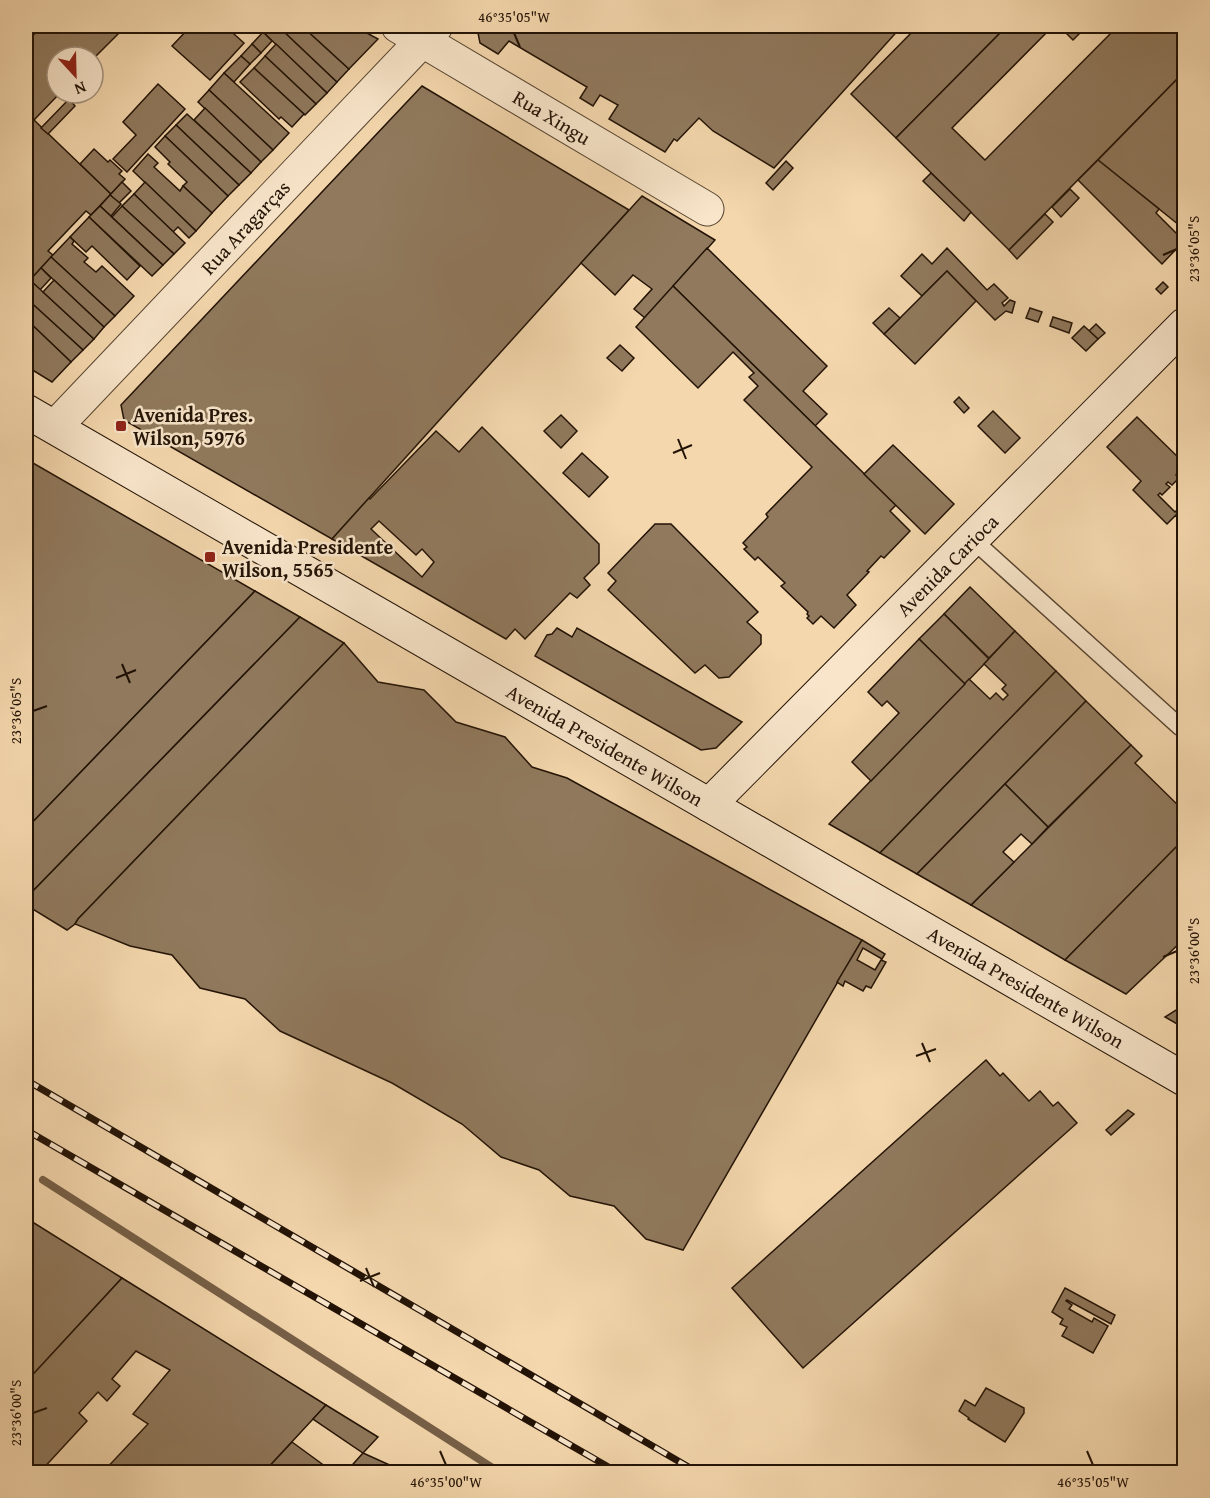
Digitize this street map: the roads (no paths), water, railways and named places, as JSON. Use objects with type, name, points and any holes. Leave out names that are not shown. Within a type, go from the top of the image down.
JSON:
[{"type":"street","name":"Rua Xingu","points":[[419,30],[707,209]]},
{"type":"street","name":"Rua Aragarças","points":[[55,428],[419,30]]},
{"type":"street","name":"Avenida Carioca","points":[[709,805],[1185,325]]},
{"type":"street","name":"Avenida Presidente Wilson","points":[[26,411],[1185,1078]]},
{"type":"lane","points":[[972,539],[1180,727],[1185,728]]},
{"type":"waterway","points":[[43,1180],[499,1472]]},
{"type":"railway","points":[[26,1080],[697,1472]]},
{"type":"railway","points":[[26,1130],[617,1472]]},
{"type":"place","name":"Avenida Pres. Wilson, 5976","points":[[121,426]]},
{"type":"place","name":"Avenida Presidente Wilson, 5565","points":[[210,557]]}]
